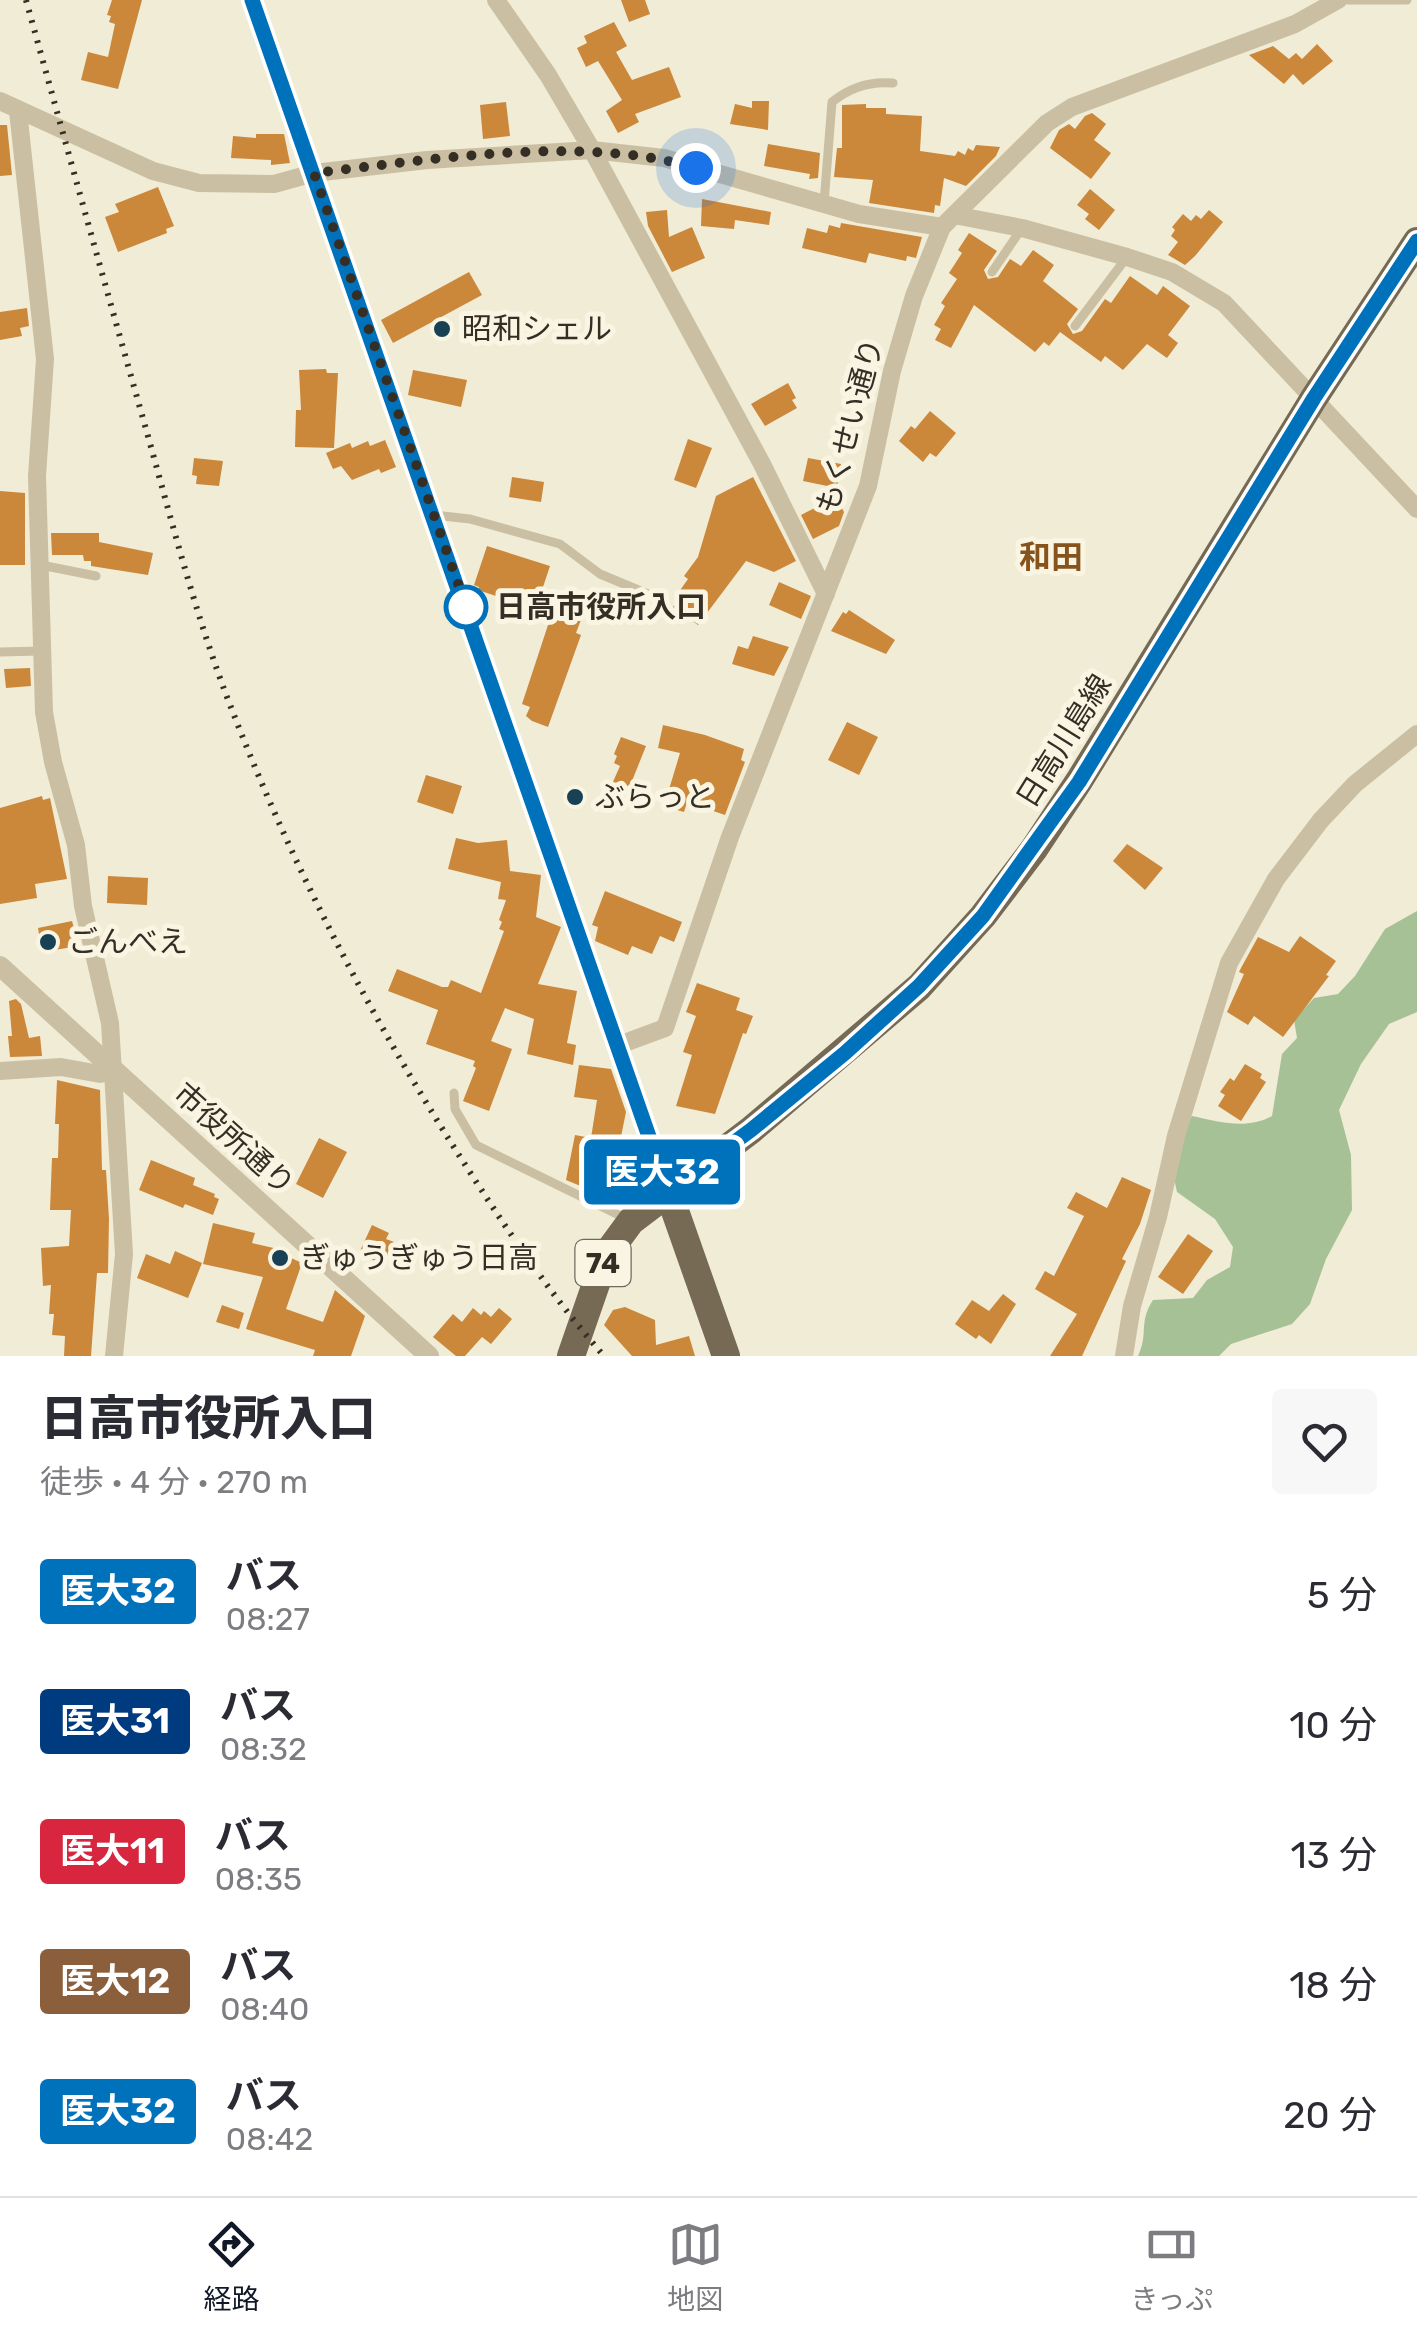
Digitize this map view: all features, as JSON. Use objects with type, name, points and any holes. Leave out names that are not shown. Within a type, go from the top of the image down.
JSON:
[{"type":"main road","name":"日高川島線","points":[[572,1356],[606,1255],[631,1221],[845,1053],[919,986],[983,916],[1079,782],[1314,398],[1417,241]]},
{"type":"main road","points":[[668,1191],[726,1356]]},
{"type":"street","points":[[252,0],[668,1191]]},
{"type":"street","points":[[496,0],[592,150],[762,464],[826,594]]},
{"type":"street","name":"もくせい通り","points":[[619,1045],[665,1028],[730,837],[868,486],[892,371],[914,296],[948,221],[1048,123],[1072,107],[1294,24],[1338,0]]},
{"type":"street","points":[[0,101],[153,171],[199,182],[274,184],[314,173],[427,160],[592,150],[664,158],[859,214],[1022,228],[1127,258],[1172,272],[1224,303],[1417,509]]},
{"type":"street","points":[[18,110],[45,359],[37,476],[44,712],[76,845],[83,906],[110,1023],[124,1254],[114,1356]]},
{"type":"street","points":[[1124,1356],[1132,1306],[1176,1136],[1229,963],[1276,879],[1321,820],[1355,784],[1417,734]]},
{"type":"street","name":"市役所通り","points":[[0,966],[430,1356]]},
{"type":"street","points":[[0,1071],[61,1067],[100,1074],[111,1068]]},
{"type":"lane","points":[[1338,0],[1406,0]]},
{"type":"lane","points":[[824,204],[832,102],[876,81],[893,83]]},
{"type":"lane","points":[[992,272],[1022,228]]},
{"type":"lane","points":[[1075,326],[1127,258]]},
{"type":"lane","points":[[434,515],[470,519],[560,544],[600,574],[648,594]]},
{"type":"lane","points":[[38,564],[96,576]]},
{"type":"lane","points":[[0,652],[40,651]]},
{"type":"lane","points":[[454,1094],[465,1132],[476,1145],[631,1221]]},
{"type":"green space","points":[[1417,911],[1417,1012],[1389,1024],[1361,1064],[1339,1110],[1351,1155],[1352,1210],[1326,1259],[1310,1304],[1292,1324],[1231,1344],[1219,1356],[1138,1356],[1153,1300],[1193,1298],[1207,1280],[1230,1267],[1233,1247],[1215,1219],[1177,1192],[1173,1174],[1181,1136],[1192,1116],[1243,1124],[1272,1116],[1282,1054],[1297,1038],[1294,1020],[1314,998],[1338,994],[1355,976],[1385,929]]},
{"type":"building","points":[[112,0],[142,0],[118,89],[81,80],[88,52],[108,57],[115,24],[109,22],[111,16],[107,15]]},
{"type":"building","points":[[621,0],[645,0],[650,14],[629,22]]},
{"type":"building","points":[[614,22],[627,46],[616,52],[632,80],[669,67],[681,97],[635,114],[639,122],[618,133],[606,111],[622,100],[598,61],[586,67],[577,48],[587,43],[584,36]]},
{"type":"building","points":[[1317,44],[1333,61],[1303,85],[1293,74],[1284,84],[1249,55],[1273,46],[1289,59],[1296,53],[1302,59]]},
{"type":"building","points":[[752,101],[769,101],[768,130],[730,124],[735,104],[752,108]]},
{"type":"building","points":[[506,102],[510,136],[483,139],[480,105]]},
{"type":"building","points":[[866,104],[866,108],[886,108],[886,114],[922,116],[920,151],[955,156],[958,151],[965,155],[968,148],[973,151],[976,145],[1000,147],[966,186],[944,178],[940,206],[935,205],[934,213],[869,203],[873,180],[834,177],[837,148],[842,148],[842,105]]},
{"type":"building","points":[[1092,113],[1106,124],[1094,140],[1111,153],[1091,179],[1050,148],[1059,130],[1069,124],[1075,129]]},
{"type":"building","points":[[0,125],[7,125],[12,175],[0,176]]},
{"type":"building","points":[[256,134],[284,134],[290,163],[271,165],[271,160],[231,158],[233,136],[256,138]]},
{"type":"building","points":[[768,144],[820,153],[818,178],[764,166]]},
{"type":"building","points":[[158,187],[174,226],[166,229],[167,233],[118,252],[105,217],[119,212],[115,204]]},
{"type":"building","points":[[1090,189],[1115,210],[1099,230],[1085,219],[1089,214],[1077,205]]},
{"type":"building","points":[[702,199],[771,212],[769,225],[735,220],[734,229],[701,226]]},
{"type":"building","points":[[667,210],[669,237],[692,227],[705,258],[672,272],[648,226],[646,212]]},
{"type":"building","points":[[1209,210],[1223,222],[1195,256],[1185,265],[1168,255],[1178,242],[1171,236],[1175,230],[1172,227],[1183,214],[1191,221],[1196,215],[1201,219]]},
{"type":"building","points":[[841,223],[922,237],[916,258],[907,256],[906,261],[869,253],[866,263],[802,248],[807,228],[827,233],[829,225],[840,228]]},
{"type":"building","points":[[969,233],[997,251],[984,270],[988,279],[998,277],[1010,259],[1021,266],[1033,250],[1054,265],[1043,281],[1078,309],[1067,324],[1073,334],[1082,331],[1105,299],[1111,303],[1130,276],[1157,295],[1163,286],[1190,306],[1168,335],[1178,343],[1167,358],[1147,344],[1123,370],[1105,356],[1101,362],[1060,332],[1049,346],[1044,342],[1035,352],[974,305],[951,348],[935,340],[941,329],[934,325],[945,306],[941,303],[957,279],[949,273]]},
{"type":"building","points":[[469,272],[482,295],[393,343],[381,320]]},
{"type":"building","points":[[27,308],[29,326],[20,328],[22,336],[0,340],[0,312]]},
{"type":"building","points":[[326,369],[327,373],[338,373],[334,448],[295,447],[296,410],[301,410],[299,370]]},
{"type":"building","points":[[413,370],[467,380],[461,407],[408,395]]},
{"type":"building","points":[[788,383],[797,408],[765,426],[751,404]]},
{"type":"building","points":[[930,411],[956,433],[936,457],[930,453],[923,462],[899,441]]},
{"type":"building","points":[[688,439],[712,448],[696,488],[674,480]]},
{"type":"building","points":[[385,440],[396,467],[352,480],[341,466],[333,469],[326,453],[350,443],[352,448],[368,441],[370,446]]},
{"type":"building","points":[[194,458],[223,461],[219,486],[196,484],[197,476],[192,475]]},
{"type":"building","points":[[808,458],[841,464],[837,488],[803,481]]},
{"type":"building","points":[[512,477],[544,482],[541,502],[509,497]]},
{"type":"building","points":[[753,477],[796,561],[774,572],[746,561],[698,625],[673,607],[679,599],[676,596],[698,557],[716,496]]},
{"type":"building","points":[[0,491],[25,493],[25,565],[0,565]]},
{"type":"building","points":[[836,497],[844,512],[839,526],[813,539],[801,515]]},
{"type":"building","points":[[51,533],[99,533],[99,542],[153,553],[148,575],[91,566],[83,555],[52,555]]},
{"type":"building","points":[[487,546],[550,566],[541,593],[585,609],[576,633],[581,635],[548,727],[526,716],[530,707],[522,704],[549,622],[506,605],[508,600],[478,590],[474,585]]},
{"type":"building","points":[[779,582],[811,596],[801,619],[769,605]]},
{"type":"building","points":[[849,610],[895,640],[886,654],[831,631],[843,612]]},
{"type":"building","points":[[753,636],[789,647],[774,676],[732,664],[738,646],[748,649]]},
{"type":"building","points":[[30,668],[31,686],[6,688],[4,669]]},
{"type":"building","points":[[847,722],[878,737],[859,775],[828,760]]},
{"type":"building","points":[[663,725],[744,749],[741,760],[745,762],[725,815],[687,802],[684,812],[664,806],[680,753],[658,748]]},
{"type":"building","points":[[621,737],[646,746],[628,791],[612,784],[620,766],[614,763],[614,754]]},
{"type":"building","points":[[426,775],[462,786],[453,814],[417,802]]},
{"type":"building","points":[[42,796],[43,800],[50,798],[67,879],[35,884],[37,898],[0,904],[0,808]]},
{"type":"building","points":[[456,838],[478,843],[507,840],[510,871],[541,875],[536,917],[561,927],[538,984],[577,991],[567,1043],[576,1045],[573,1065],[527,1054],[534,1019],[505,1008],[491,1041],[512,1049],[489,1111],[463,1101],[475,1061],[426,1044],[438,1010],[388,991],[397,969],[442,987],[448,987],[451,980],[481,993],[504,931],[499,929],[499,920],[506,900],[498,899],[501,882],[448,869]]},
{"type":"building","points":[[1127,844],[1163,868],[1145,890],[1113,861]]},
{"type":"building","points":[[108,876],[148,878],[147,905],[107,903]]},
{"type":"building","points":[[605,891],[682,922],[674,942],[660,936],[652,954],[632,946],[628,955],[595,941],[598,927],[592,925]]},
{"type":"building","points":[[72,921],[79,946],[42,952],[38,928]]},
{"type":"building","points":[[1300,936],[1336,961],[1283,1037],[1254,1016],[1248,1025],[1227,1012],[1244,974],[1239,972],[1258,937],[1289,952]]},
{"type":"building","points":[[697,983],[740,998],[736,1010],[753,1016],[746,1034],[743,1033],[715,1114],[676,1106],[692,1055],[683,1052],[696,1016],[686,1012]]},
{"type":"building","points":[[16,999],[21,1004],[29,1038],[40,1036],[42,1056],[10,1057],[9,1001]]},
{"type":"building","points":[[1245,1064],[1262,1074],[1260,1078],[1266,1082],[1241,1121],[1218,1106],[1225,1095],[1220,1092],[1230,1078],[1234,1081]]},
{"type":"building","points":[[579,1065],[611,1069],[626,1112],[614,1171],[600,1194],[566,1180],[575,1135],[591,1138],[597,1100],[574,1097]]},
{"type":"building","points":[[57,1080],[100,1090],[102,1170],[106,1170],[109,1219],[108,1273],[97,1273],[91,1356],[64,1356],[65,1336],[52,1335],[51,1285],[43,1286],[41,1248],[69,1246],[71,1210],[50,1210],[52,1158],[58,1158]]},
{"type":"building","points":[[319,1138],[347,1152],[323,1198],[296,1184]]},
{"type":"building","points":[[151,1160],[195,1178],[193,1185],[215,1194],[219,1199],[213,1215],[139,1190]]},
{"type":"building","points":[[1122,1177],[1151,1190],[1140,1224],[1122,1259],[1126,1261],[1082,1356],[1050,1356],[1077,1314],[1035,1289],[1045,1271],[1054,1276],[1084,1216],[1067,1208],[1076,1192],[1107,1208]]},
{"type":"building","points":[[213,1223],[255,1233],[252,1243],[291,1252],[289,1257],[302,1263],[286,1309],[323,1322],[335,1290],[365,1316],[351,1356],[313,1356],[315,1350],[246,1329],[263,1277],[203,1264]]},
{"type":"building","points":[[372,1225],[389,1233],[386,1239],[394,1242],[383,1267],[360,1251]]},
{"type":"building","points":[[1188,1234],[1213,1251],[1183,1294],[1158,1277]]},
{"type":"building","points":[[175,1251],[202,1263],[188,1298],[137,1278],[146,1254],[170,1264]]},
{"type":"building","points":[[1003,1294],[1016,1304],[991,1344],[955,1324],[972,1300],[989,1311]]},
{"type":"building","points":[[222,1305],[244,1313],[239,1329],[216,1322]]},
{"type":"building","points":[[625,1307],[655,1320],[656,1345],[689,1336],[695,1356],[632,1356],[604,1325],[613,1310]]},
{"type":"building","points":[[473,1308],[491,1317],[499,1308],[512,1319],[491,1344],[482,1337],[465,1356],[456,1356],[433,1337],[453,1314],[462,1322]]},
{"type":"railway","points":[[26,0],[193,595],[227,697],[274,812],[327,924],[417,1088],[523,1252],[604,1356]]},
{"type":"bus line","name":"医大32","points":[[252,0],[668,1191],[845,1053],[919,986],[983,916],[1079,782],[1314,398],[1417,241]]},
{"type":"place","name":"昭和シェル","points":[[442,329]]},
{"type":"place","name":"日高市役所入口","points":[[466,607]]},
{"type":"place","name":"ぶらっと","points":[[575,797]]},
{"type":"place","name":"ごんべえ","points":[[48,942]]},
{"type":"place","name":"ぎゅうぎゅう日高","points":[[280,1258]]},
{"type":"district","name":"和田","points":[[1051,557]]},
{"type":"route","points":[[466,607],[471,621],[314,173],[427,160],[592,150],[664,158],[696,168]]}]
